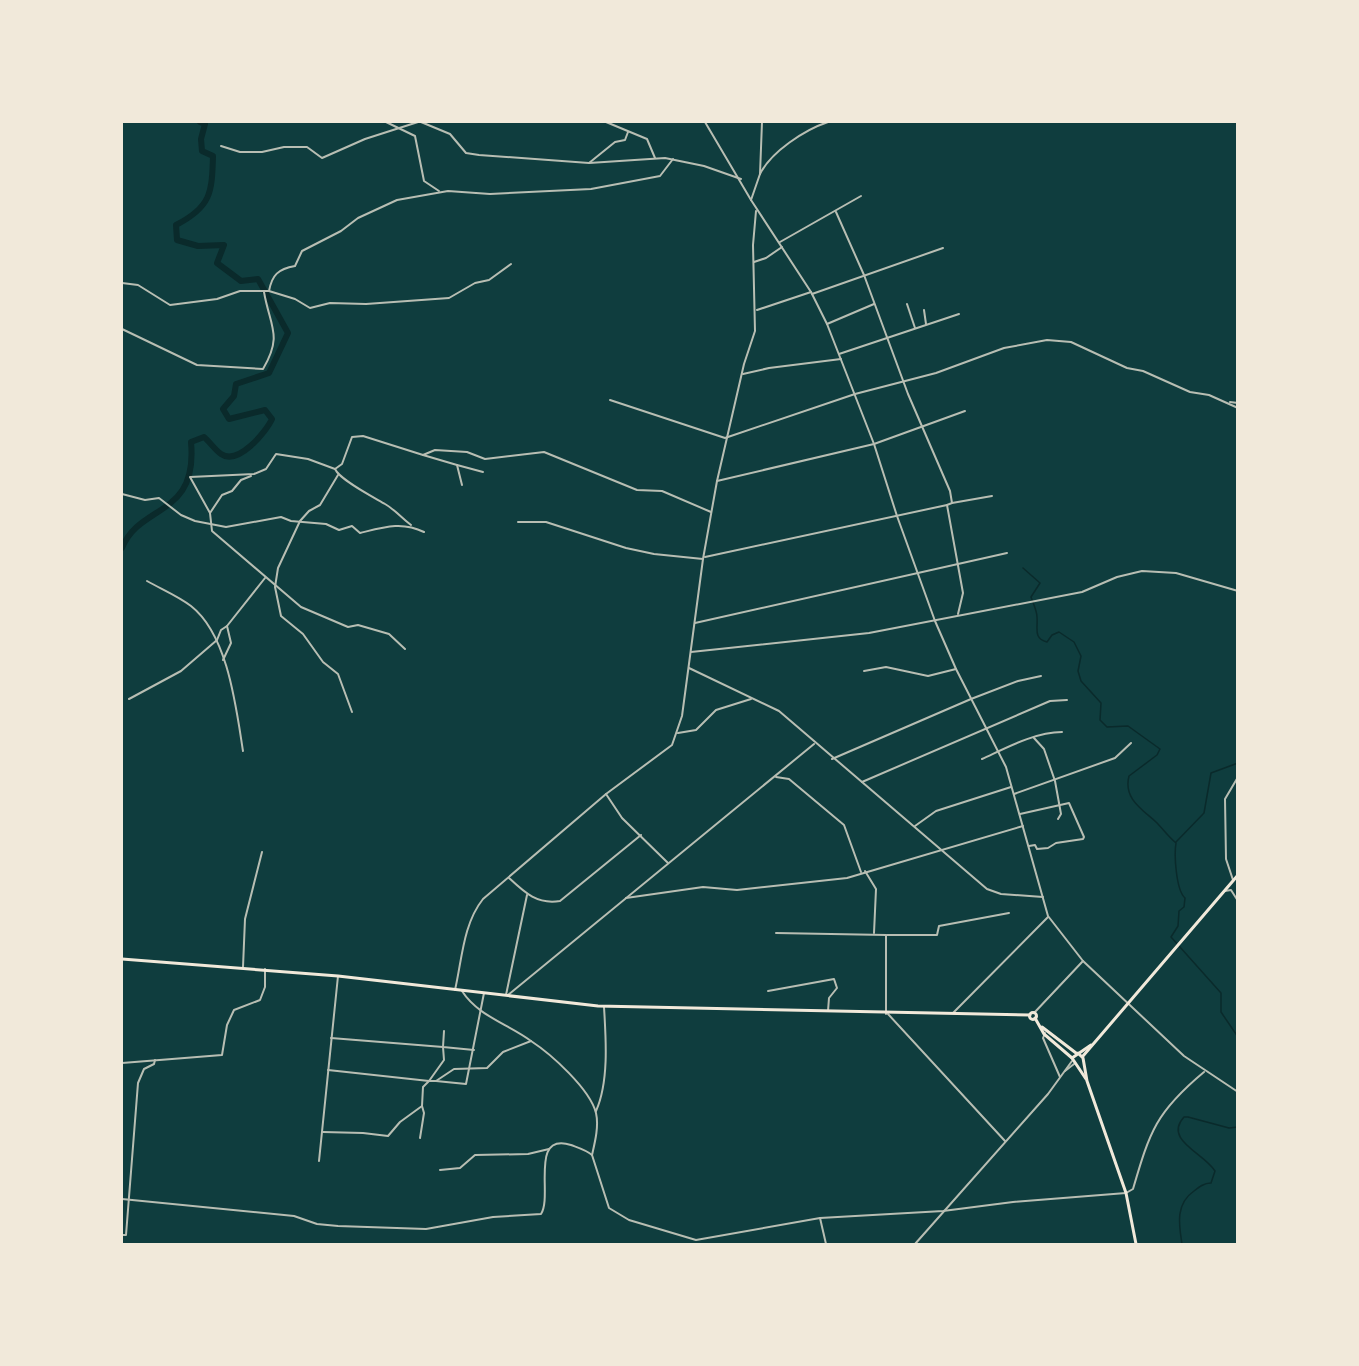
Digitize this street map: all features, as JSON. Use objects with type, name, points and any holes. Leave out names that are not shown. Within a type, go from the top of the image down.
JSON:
[{"type":"main road","points":[[1074,1062],[1083,1058],[1093,1043],[1238,875]]},
{"type":"main road","points":[[122,959],[338,976],[604,1006],[887,1014],[1030,1015],[1034,1013],[1041,1027],[1074,1062],[1087,1081]]},
{"type":"main road","points":[[1030,1015],[1031,1019],[1035,1018]]},
{"type":"main road","points":[[1054,1040],[1083,1058],[1087,1081],[1126,1193],[1136,1245]]},
{"type":"main road","points":[[1074,1062],[1077,1053],[1093,1043]]},
{"type":"street","points":[[386,122],[415,136],[424,181],[440,192]]},
{"type":"street","points":[[221,146],[240,152],[262,153],[284,147],[307,147],[322,158],[397,128],[420,122],[450,134],[466,153],[589,163],[654,158],[673,159],[741,179]]},
{"type":"street","points":[[606,122],[647,139],[654,158]]},
{"type":"street","points":[[705,122],[741,179],[756,210],[780,242],[811,293],[827,324],[874,444],[935,621],[956,669],[1006,767],[1048,916],[1083,961],[1130,1002],[1184,1056],[1204,1072],[1238,1092]]},
{"type":"street","points":[[760,174],[762,122]]},
{"type":"street","points":[[751,200],[766,162],[828,122]]},
{"type":"street","points":[[589,163],[615,142],[625,140],[628,132]]},
{"type":"street","points":[[269,291],[271,278],[282,269],[295,267],[302,251],[341,231],[358,218],[397,200],[440,192],[490,194],[591,189],[660,176],[673,159]]},
{"type":"street","points":[[780,242],[861,196]]},
{"type":"street","points":[[455,990],[473,912],[483,899],[606,794],[672,745],[678,733],[711,513],[725,438],[755,330],[756,210]]},
{"type":"street","points":[[836,212],[864,275],[921,428],[938,460],[952,503]]},
{"type":"street","points":[[754,261],[766,258],[782,247]]},
{"type":"street","points":[[756,310],[944,248]]},
{"type":"street","points":[[122,283],[138,285],[170,304],[217,299],[240,291],[269,291],[295,298],[310,308],[330,303],[366,304],[448,298],[475,283],[489,279],[511,264]]},
{"type":"street","points":[[122,328],[197,365],[263,369],[274,351],[275,331],[266,309],[264,292]]},
{"type":"street","points":[[827,324],[875,304]]},
{"type":"street","points":[[907,304],[907,311],[915,328]]},
{"type":"street","points":[[924,310],[926,324]]},
{"type":"street","points":[[839,354],[958,314]]},
{"type":"street","points":[[610,400],[725,438],[855,394],[1018,344],[1059,340],[1080,345],[1127,368],[1143,371],[1190,392],[1209,395],[1238,408]]},
{"type":"street","points":[[743,374],[841,359]]},
{"type":"street","points":[[1227,402],[1238,403]]},
{"type":"street","points":[[717,481],[874,444],[965,411]]},
{"type":"street","points":[[335,469],[342,464],[352,437],[363,436],[483,472]]},
{"type":"street","points":[[423,455],[435,450],[467,452],[485,459],[544,452],[637,490],[662,491],[711,513]]},
{"type":"street","points":[[210,513],[222,495],[232,491],[241,480],[266,469],[276,454],[308,459],[335,469],[338,475],[360,487],[372,499],[384,504],[412,526],[424,532]]},
{"type":"street","points":[[457,465],[462,484]]},
{"type":"street","points":[[254,474],[190,477],[210,513],[212,531],[275,587],[296,600],[301,607],[348,627],[358,625],[389,634],[405,649]]},
{"type":"street","points":[[338,475],[320,505],[309,510],[300,520],[278,568],[275,587],[281,616],[303,634],[322,662],[338,674],[352,712]]},
{"type":"street","points":[[122,494],[145,500],[159,498],[181,515],[195,521],[226,527],[242,522],[258,523],[268,518],[326,524],[339,530],[352,526],[360,533],[394,524],[412,526]]},
{"type":"street","points":[[518,522],[552,523],[626,548],[654,554],[704,558],[992,496]]},
{"type":"street","points":[[947,505],[963,593],[958,616]]},
{"type":"street","points":[[696,623],[1007,553]]},
{"type":"street","points":[[691,652],[802,639],[837,638],[935,621],[1082,592],[1117,577],[1162,570],[1238,591]]},
{"type":"street","points":[[129,699],[181,671],[217,640],[221,630],[227,626],[265,578]]},
{"type":"street","points":[[147,581],[192,607],[210,627],[224,660],[243,751]]},
{"type":"street","points":[[224,660],[231,643],[227,626]]},
{"type":"street","points":[[864,671],[886,666],[928,676],[956,669]]},
{"type":"street","points":[[689,668],[779,711],[814,744],[915,826],[938,849],[993,892],[1043,897]]},
{"type":"street","points":[[832,759],[971,699],[1018,681],[1041,676]]},
{"type":"street","points":[[678,733],[696,730],[716,710],[751,699]]},
{"type":"street","points":[[861,782],[1050,701],[1067,700]]},
{"type":"street","points":[[982,759],[997,750],[1050,732],[1062,732]]},
{"type":"street","points":[[1034,738],[1044,749],[1054,781],[1062,814],[1058,819]]},
{"type":"street","points":[[1014,794],[1115,758],[1131,743]]},
{"type":"street","points":[[507,995],[814,744]]},
{"type":"street","points":[[776,777],[789,779],[844,825],[863,871],[876,889],[874,934]]},
{"type":"street","points":[[1233,880],[1226,859],[1225,799],[1238,777]]},
{"type":"street","points":[[915,826],[936,811],[1011,786]]},
{"type":"street","points":[[606,794],[612,807],[668,863]]},
{"type":"street","points":[[1020,814],[1069,803],[1081,825],[1084,838],[1056,843],[1043,849],[1037,849],[1035,845],[1029,846]]},
{"type":"street","points":[[626,898],[703,887],[736,890],[839,879],[1023,826]]},
{"type":"street","points":[[509,878],[527,895],[542,902],[560,901],[640,835]]},
{"type":"street","points":[[243,968],[245,919],[262,852]]},
{"type":"street","points":[[1224,891],[1230,890],[1238,901]]},
{"type":"street","points":[[507,995],[527,895]]},
{"type":"street","points":[[776,933],[937,935],[939,926],[1009,913]]},
{"type":"street","points":[[951,1015],[1048,916]]},
{"type":"street","points":[[886,935],[887,1014],[1005,1141]]},
{"type":"street","points":[[1034,1013],[1083,961]]},
{"type":"street","points":[[122,1063],[222,1055],[231,1014],[234,1010],[260,1000],[265,987],[265,969]]},
{"type":"street","points":[[319,1161],[338,976]]},
{"type":"street","points":[[768,991],[834,979],[837,988],[829,998],[828,1011]]},
{"type":"street","points":[[462,991],[468,1001],[481,1012],[508,1025],[564,1067],[596,1111]]},
{"type":"street","points":[[328,1070],[466,1084],[484,993]]},
{"type":"street","points":[[604,1006],[606,1051],[601,1100],[596,1111],[597,1125],[592,1155],[609,1208],[629,1220],[686,1239],[696,1240],[820,1218],[943,1211],[1013,1202],[1126,1193],[1133,1189],[1152,1129],[1162,1113],[1184,1089],[1204,1072]]},
{"type":"street","points":[[420,1138],[424,1113],[423,1087],[444,1060],[444,1031]]},
{"type":"street","points":[[1046,1033],[1047,1050],[1060,1077]]},
{"type":"street","points":[[331,1038],[474,1050]]},
{"type":"street","points":[[436,1081],[454,1069],[487,1068],[503,1052],[531,1041]]},
{"type":"street","points":[[122,1235],[126,1235],[138,1083],[144,1070],[154,1064],[155,1060]]},
{"type":"street","points":[[915,1245],[1074,1062]]},
{"type":"street","points":[[323,1132],[363,1133],[388,1137],[400,1122],[422,1106]]},
{"type":"street","points":[[440,1170],[460,1168],[475,1155],[528,1154],[563,1143],[592,1155]]},
{"type":"street","points":[[122,1199],[294,1216],[317,1224],[338,1227],[440,1228],[471,1220],[541,1214],[545,1199],[544,1163],[549,1149]]},
{"type":"street","points":[[820,1218],[826,1245]]},
{"type":"waterway","points":[[122,548],[130,534],[141,523],[166,507],[186,484],[191,467],[191,442],[204,437],[221,454],[228,456],[243,452],[264,432],[272,419],[265,410],[229,419],[223,409],[234,396],[236,384],[269,373],[288,333],[258,279],[241,281],[217,263],[224,245],[198,246],[177,240],[176,225],[203,205],[212,180],[213,156],[202,151],[201,139],[205,124],[200,122]]},
{"type":"waterway","points":[[1023,568],[1040,583],[1031,597],[1037,615],[1038,635],[1047,642],[1052,635],[1059,632],[1074,642],[1081,656],[1078,671],[1081,681],[1101,703],[1100,720],[1107,727],[1128,726],[1160,749],[1157,755],[1129,776],[1129,791],[1135,803],[1176,843],[1178,880],[1185,898],[1184,907],[1179,911],[1178,926],[1171,937],[1221,993],[1221,1012],[1238,1037]]},
{"type":"waterway","points":[[1176,842],[1204,813],[1211,773],[1238,763]]},
{"type":"waterway","points":[[1182,1244],[1181,1208],[1188,1196],[1204,1184],[1211,1183],[1215,1171],[1182,1139],[1178,1133],[1179,1125],[1184,1117],[1188,1117],[1229,1128],[1238,1127]]}]
